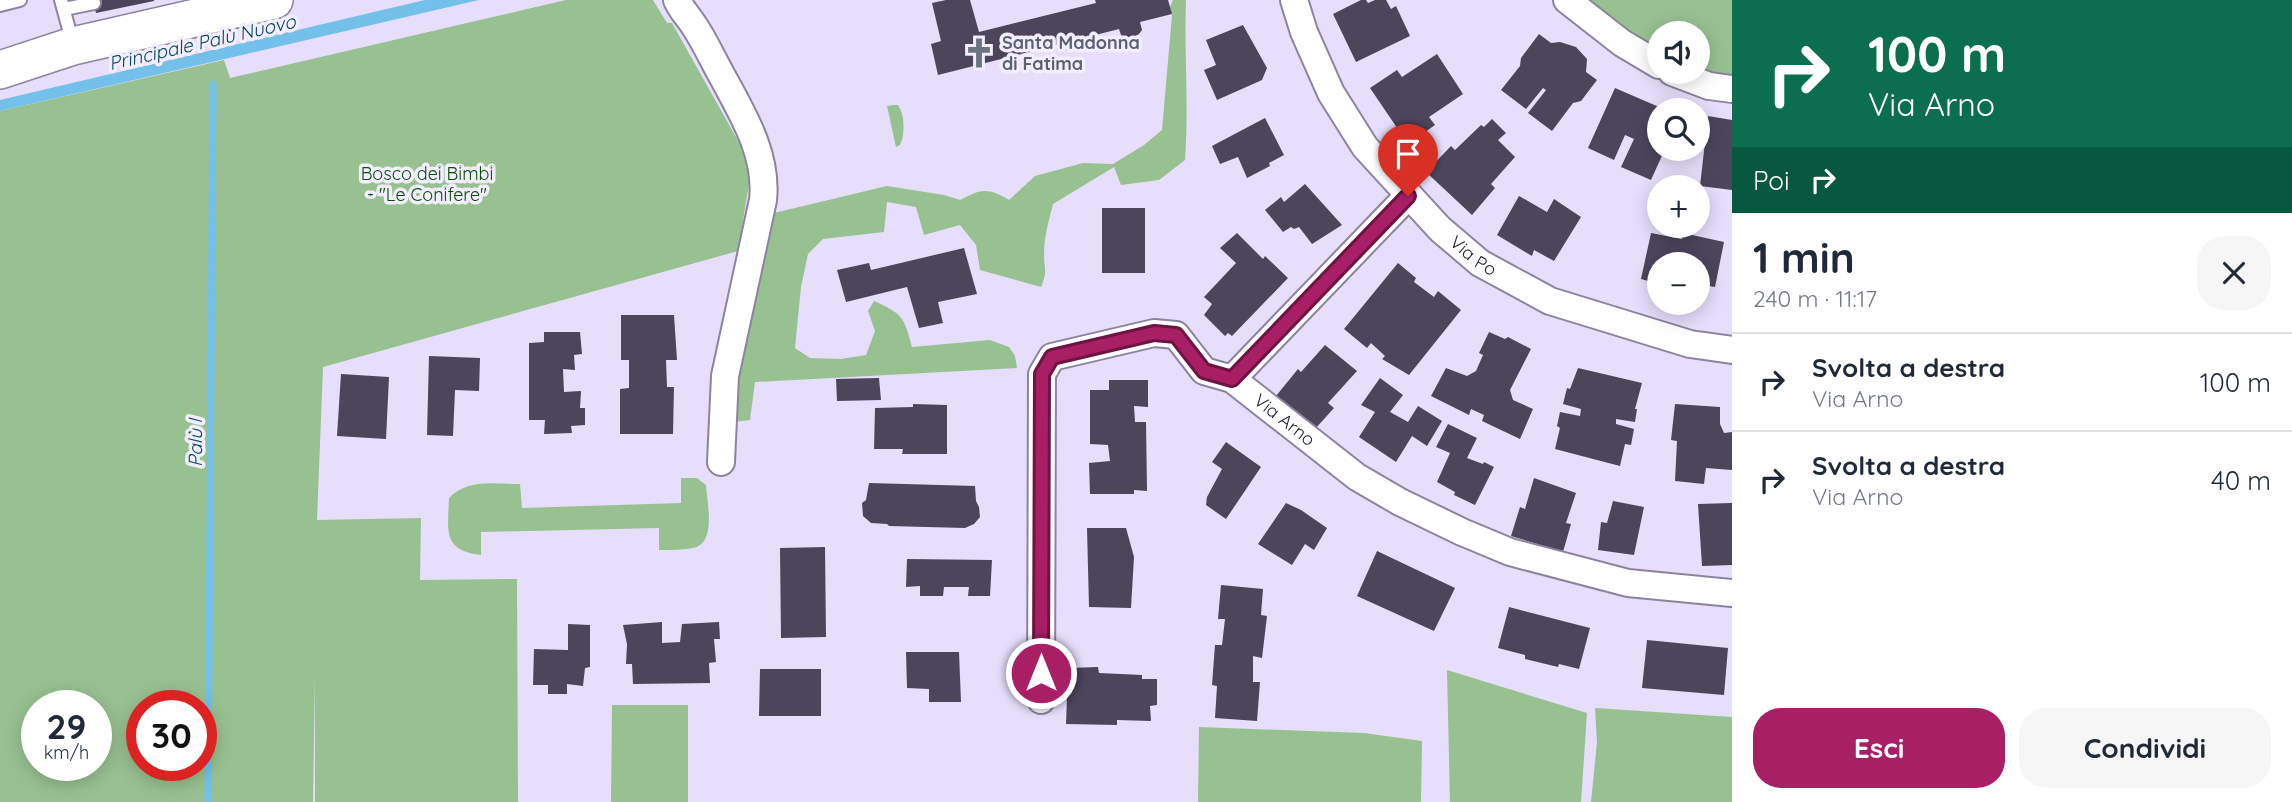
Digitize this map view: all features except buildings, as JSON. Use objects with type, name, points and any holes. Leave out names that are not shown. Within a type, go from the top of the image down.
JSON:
[{"type":"main road","points":[[0,70],[73,46],[228,5],[274,0]]},
{"type":"main road","points":[[0,54],[73,46]]},
{"type":"street","points":[[677,0],[682,12],[692,12],[742,114],[758,150],[764,179],[763,200],[725,376],[722,462]]},
{"type":"street","name":"Via Po","points":[[1294,0],[1304,32],[1331,93],[1365,147],[1440,229],[1480,263],[1550,301],[1690,344],[1732,350]]},
{"type":"street","points":[[1567,0],[1622,43],[1647,58]]},
{"type":"street","points":[[1704,84],[1732,89]]},
{"type":"street","points":[[1232,379],[1408,196]]},
{"type":"street","name":"Via Arno","points":[[1041,700],[1042,374],[1052,357],[1154,333],[1176,335],[1204,371],[1232,379],[1357,477],[1400,502],[1462,532],[1510,552],[1628,583],[1732,593]]},
{"type":"lane","points":[[0,5],[20,0]]},
{"type":"lane","points":[[73,46],[62,5],[94,3]]},
{"type":"green space","name":"Bosco dei Bimbi - \"Le Conifere\"","points":[[566,0],[653,0],[667,23],[672,23],[747,161],[750,178],[738,251],[323,367],[317,520],[421,518],[420,580],[517,579],[518,802],[315,802],[315,677],[313,802],[0,802],[0,111],[224,60],[230,78]]},
{"type":"green space","points":[[1173,0],[1186,0],[1185,160],[1159,180],[1121,185],[1114,167],[1053,204],[1045,241],[1045,274],[1041,287],[980,270],[976,245],[960,225],[924,235],[916,207],[887,202],[884,232],[823,239],[808,254],[801,287],[795,348],[810,358],[841,359],[866,355],[875,331],[868,311],[874,301],[897,313],[907,329],[912,347],[990,340],[1009,347],[1015,356],[1017,368],[755,382],[750,420],[733,422],[736,359],[774,213],[887,186],[960,200],[979,192],[990,191],[1009,200],[1035,176],[1083,163],[1113,164],[1162,130],[1172,15],[1169,9]]},
{"type":"green space","points":[[1582,0],[1732,0],[1732,79],[1710,74],[1710,21],[1647,21],[1647,46]]},
{"type":"green space","points":[[898,105],[904,125],[902,141],[896,147],[887,106]]},
{"type":"green space","points":[[681,478],[697,478],[706,485],[708,531],[700,545],[693,548],[659,550],[659,528],[481,532],[481,555],[459,549],[453,543],[448,529],[449,498],[473,485],[520,484],[522,508],[681,503]]},
{"type":"green space","points":[[1447,670],[1587,713],[1581,802],[1450,802]]},
{"type":"green space","points":[[612,705],[688,705],[688,802],[611,802]]},
{"type":"green space","points":[[1595,708],[1732,717],[1732,802],[1591,802],[1597,742]]},
{"type":"green space","points":[[1199,727],[1364,733],[1422,741],[1421,802],[1198,802]]},
{"type":"water","points":[[425,0],[479,0],[0,111],[0,100]]},
{"type":"waterway","name":"Palù I","points":[[208,802],[213,84]]},
{"type":"place","name":"Santa Madonna di Fatima","points":[[979,53]]},
{"type":"route","points":[[1041,673],[1042,374],[1052,357],[1154,333],[1176,335],[1204,371],[1232,379],[1408,196]]},
{"type":"water label","name":"Principale Palù Nuovo","points":[[202,42]]}]
